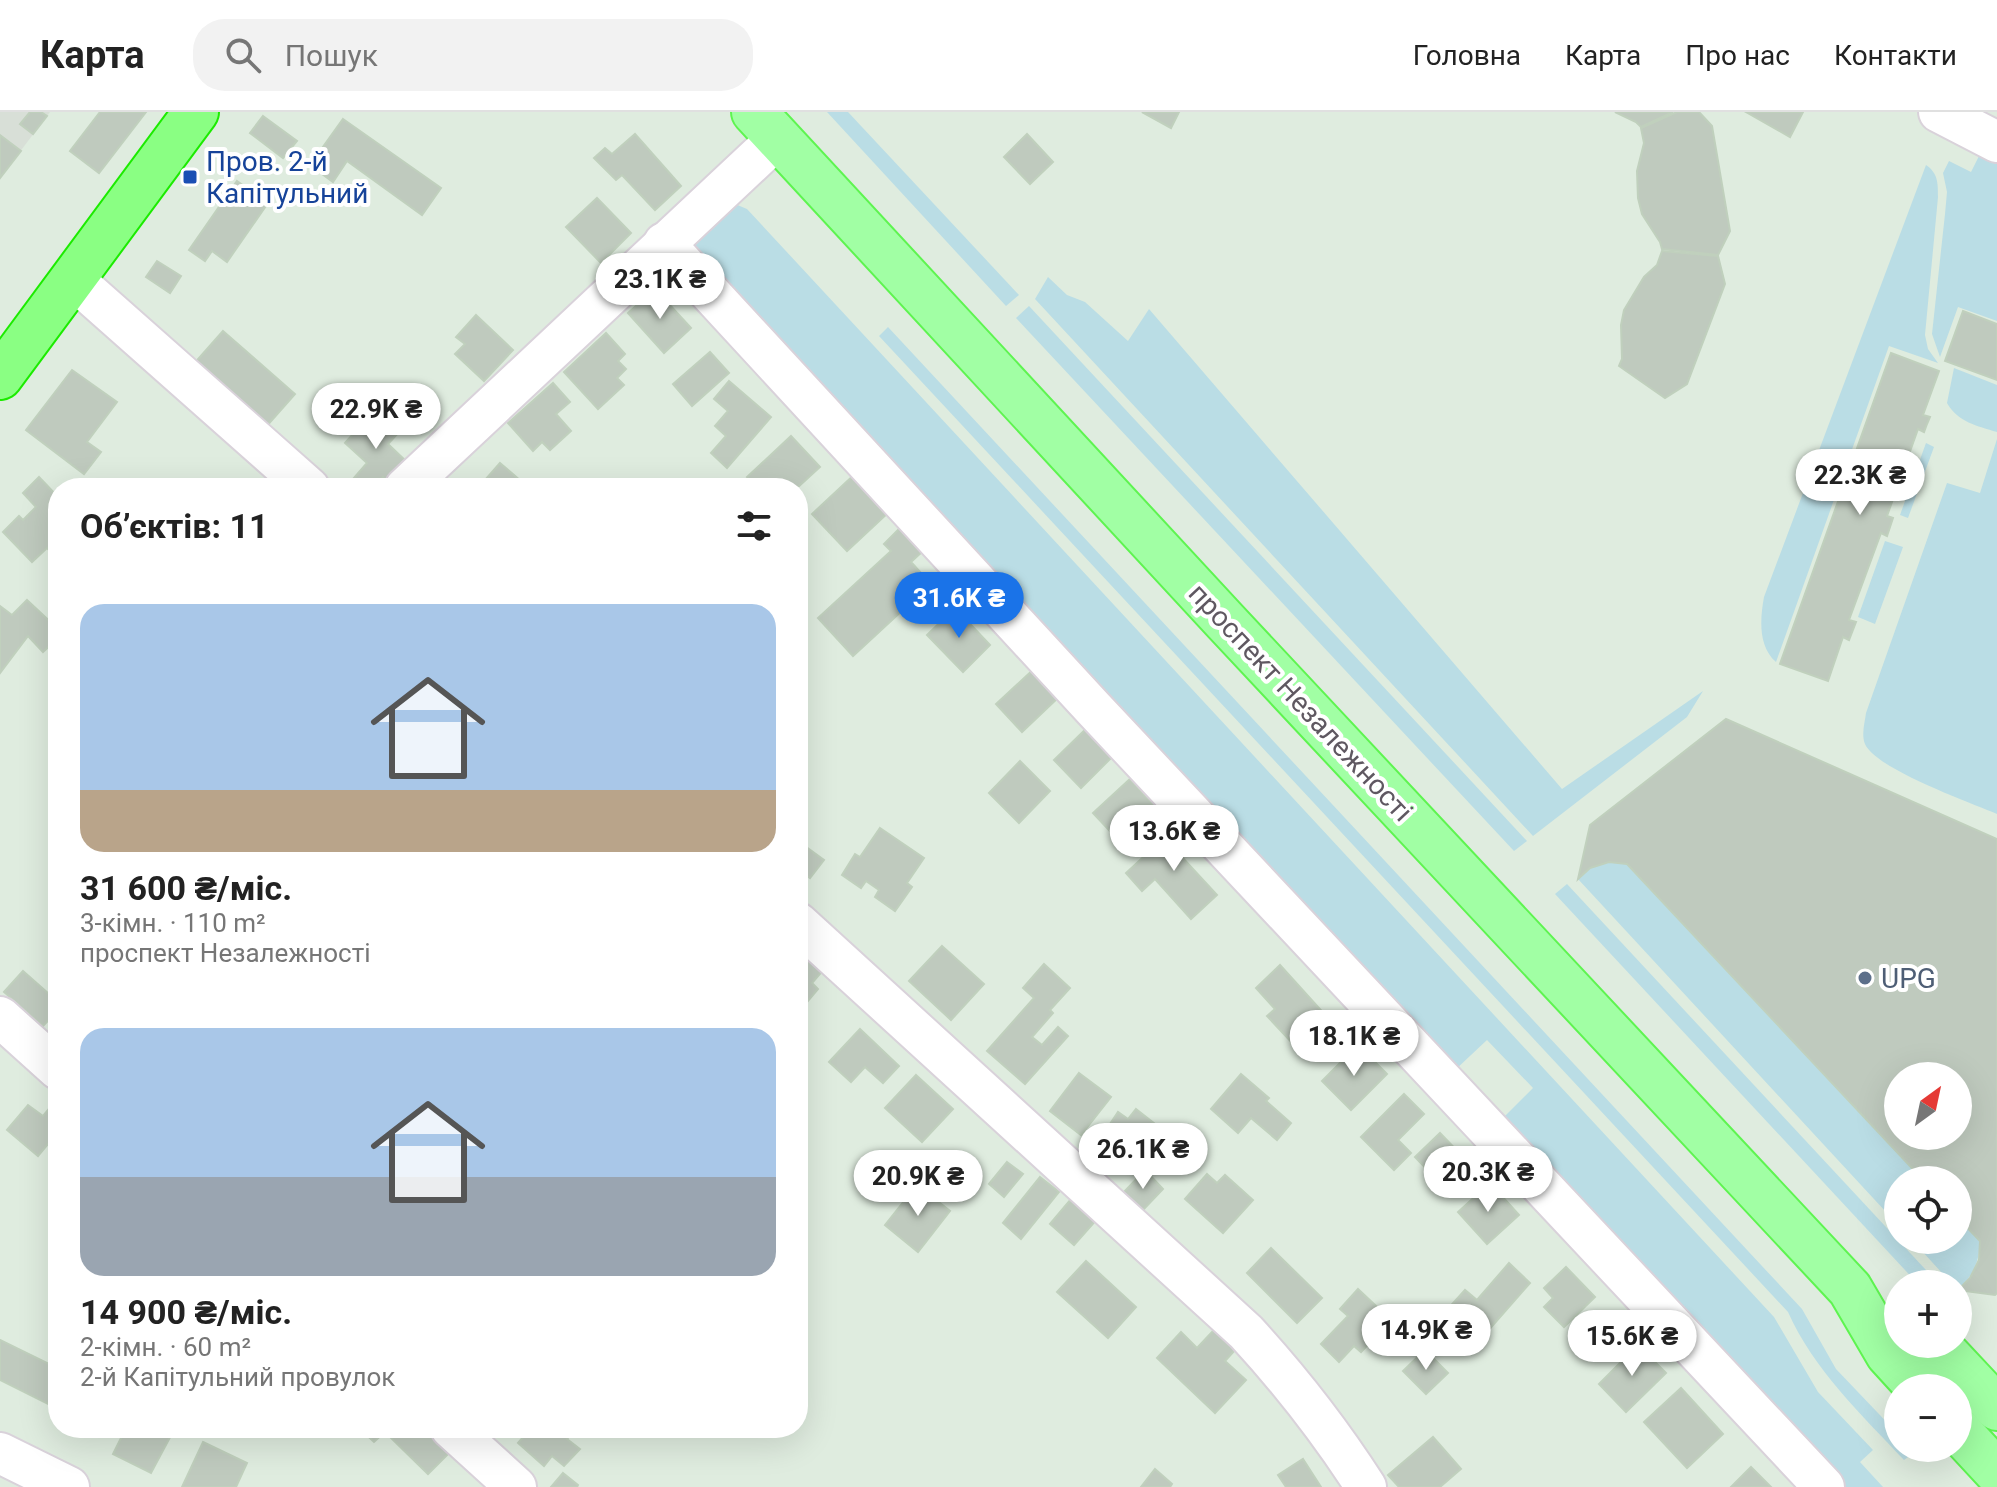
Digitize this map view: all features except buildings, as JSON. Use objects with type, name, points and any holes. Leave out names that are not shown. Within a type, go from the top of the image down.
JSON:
[{"type":"highway","points":[[0,377],[196,112]]},
{"type":"main road","name":"проспект Незалежності","points":[[766,125],[1850,1289],[1888,1354],[1906,1374]]},
{"type":"main road","name":"проспект Незалежності","points":[[1850,1289],[1884,1306]]},
{"type":"main road","points":[[1950,1358],[1997,1408]]},
{"type":"main road","points":[[1972,1445],[1997,1472]]},
{"type":"street","points":[[1939,112],[1997,142]]},
{"type":"street","points":[[416,478],[664,243],[766,125]]},
{"type":"street","points":[[664,243],[1093,708],[1824,1487]]},
{"type":"street","points":[[73,279],[298,478]]},
{"type":"street","points":[[808,932],[1246,1332],[1294,1384],[1366,1487]]},
{"type":"street","points":[[0,1017],[48,1060]]},
{"type":"street","points":[[462,1438],[516,1487]]},
{"type":"street","points":[[0,1453],[69,1487]]},
{"type":"shaded area","points":[[0,112],[50,112],[0,178]]},
{"type":"shaded area","points":[[827,112],[848,112],[1019,295],[1006,306]]},
{"type":"shaded area","points":[[1980,154],[1997,163],[1997,321],[1958,307],[1940,357],[1932,334],[1947,192],[1943,173],[1949,161],[1971,172]]},
{"type":"shaded area","points":[[1926,165],[1936,179],[1938,197],[1925,335],[1928,349],[1938,363],[1889,346],[1776,662],[1763,640],[1764,597]]},
{"type":"shaded area","points":[[735,204],[747,209],[1774,1317],[1818,1392],[1873,1450],[1860,1462],[1883,1487],[1840,1487],[1501,1120],[1533,1088],[1487,1040],[1454,1071],[683,249]]},
{"type":"shaded area","points":[[1048,277],[1067,295],[1085,302],[1128,341],[1149,309],[1562,789],[1703,691],[1687,717],[1533,836],[1035,299]]},
{"type":"shaded area","points":[[1029,306],[1527,841],[1514,851],[1016,318]]},
{"type":"shaded area","points":[[888,327],[1802,1309],[1836,1369],[1884,1419],[1884,1439],[1825,1372],[1788,1312],[879,336]]},
{"type":"shaded area","points":[[1954,368],[1997,385],[1997,432],[1962,419],[1951,409],[1947,403]]},
{"type":"shaded area","points":[[1997,439],[1997,814],[1886,764],[1865,744],[1863,732],[1866,713],[1947,483],[1980,493]]},
{"type":"shaded area","points":[[1926,443],[1934,447],[1908,518],[1900,515]]},
{"type":"shaded area","points":[[1885,541],[1903,547],[1875,624],[1858,617]]},
{"type":"shaded area","points":[[1609,862],[1627,864],[1884,1138],[1884,1150],[1895,1150],[1910,1166],[1884,1166],[1884,1210],[1578,879],[1590,868]]},
{"type":"shaded area","points":[[1567,884],[1884,1225],[1884,1247],[1555,894]]},
{"type":"shaded area","points":[[1972,1233],[1980,1241],[1972,1273],[1972,1270],[1939,1270],[1925,1254],[1972,1254]]},
{"type":"shaded area","points":[[1890,1254],[1911,1254],[1926,1270],[1905,1270]]},
{"type":"place","name":"Пров. 2-й Капітульний","points":[[190,177]]},
{"type":"place","name":"UPG","points":[[1865,978]]}]
